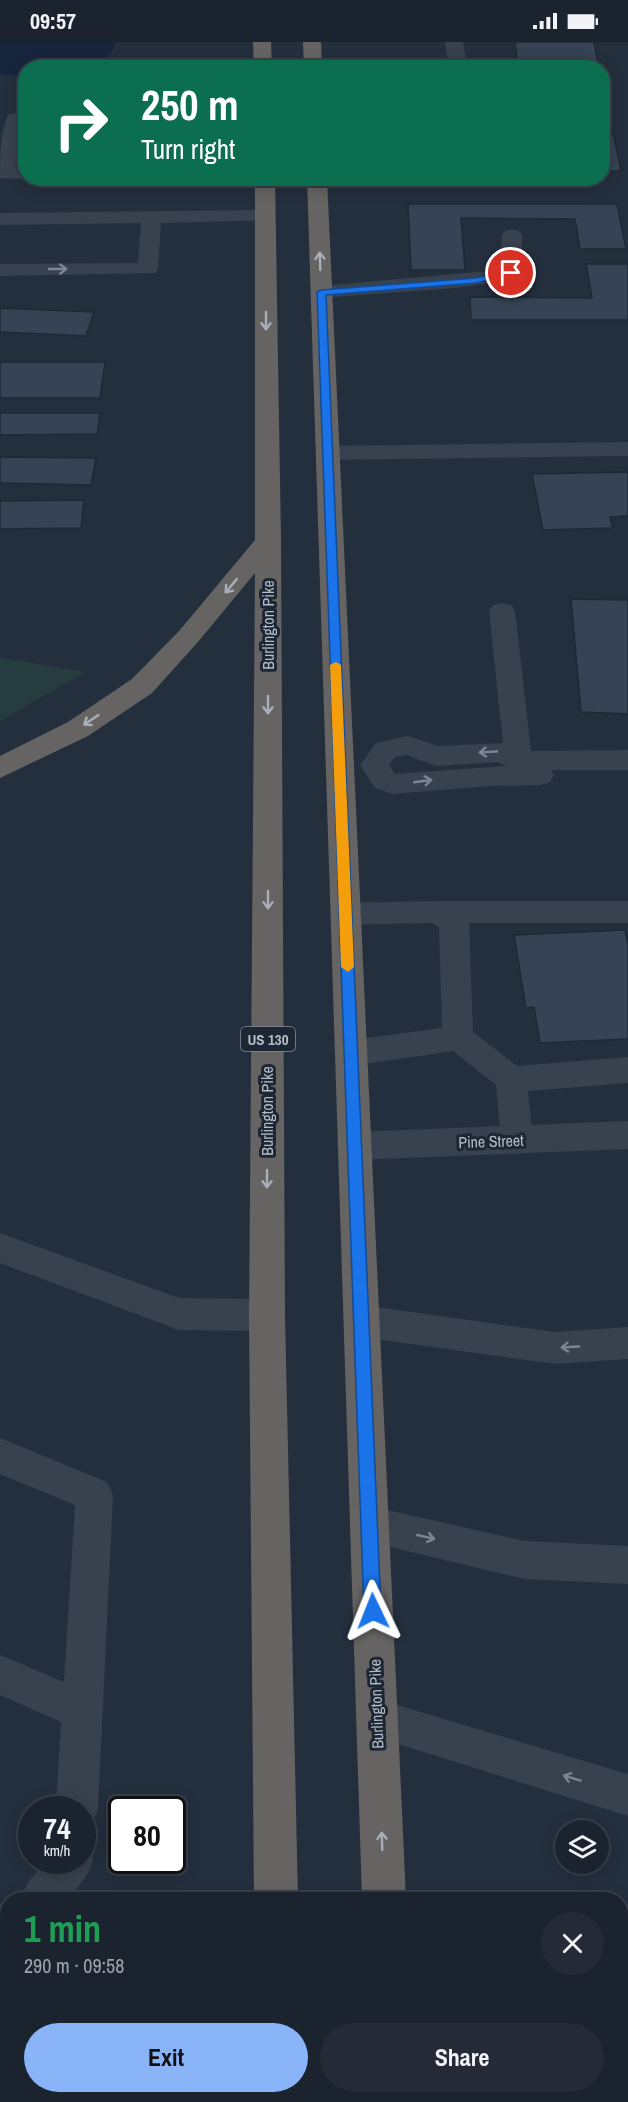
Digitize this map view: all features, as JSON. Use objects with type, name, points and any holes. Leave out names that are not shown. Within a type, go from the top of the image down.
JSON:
[{"type":"highway","points":[[262,42],[262,60]]},
{"type":"highway","points":[[312,42],[313,60]]},
{"type":"highway","name":"Burlington Pike","points":[[265,186],[268,541],[267,1315],[276,1892]]},
{"type":"highway","name":"Burlington Pike","points":[[317,186],[384,1892]]},
{"type":"highway","points":[[0,768],[78,729],[142,686],[189,636],[268,541]]},
{"type":"street","name":"Pine Street","points":[[354,1146],[628,1135]]},
{"type":"lane","points":[[454,42],[457,60]]},
{"type":"lane","points":[[18,119],[15,119],[4,173],[18,173]]},
{"type":"lane","points":[[0,219],[266,216]]},
{"type":"lane","points":[[0,270],[148,269],[151,217]]},
{"type":"lane","points":[[321,292],[503,276],[511,273],[512,235]]},
{"type":"lane","points":[[327,453],[628,449]]},
{"type":"lane","points":[[502,611],[519,761]]},
{"type":"lane","points":[[340,766],[374,765],[386,750],[408,745],[436,756],[502,752],[519,761],[628,760]]},
{"type":"lane","points":[[374,765],[385,781],[392,784],[490,776],[628,774]]},
{"type":"lane","points":[[436,912],[454,922],[458,1038]]},
{"type":"lane","points":[[345,914],[628,912]]},
{"type":"lane","points":[[351,1053],[458,1038],[511,1079],[628,1070]]},
{"type":"lane","points":[[511,1079],[517,1140]]},
{"type":"lane","points":[[0,1248],[179,1314],[267,1315]]},
{"type":"lane","points":[[361,1321],[555,1348],[628,1343]]},
{"type":"lane","points":[[0,1456],[94,1495],[78,1796]]},
{"type":"lane","points":[[369,1524],[525,1560],[628,1565]]},
{"type":"lane","points":[[0,1674],[83,1711]]},
{"type":"lane","points":[[377,1719],[628,1795]]},
{"type":"lane","points":[[47,1892],[61,1874]]},
{"type":"green space","points":[[0,657],[85,672],[0,721]]},
{"type":"water","points":[[0,42],[116,42],[111,52],[100,60],[18,60],[18,75],[0,75]]},
{"type":"building","points":[[515,42],[594,42],[597,60],[517,60]]},
{"type":"building","points":[[610,118],[621,171],[610,171]]},
{"type":"building","points":[[408,204],[617,204],[626,249],[580,249],[575,219],[461,218],[465,270],[411,270]]},
{"type":"building","points":[[586,264],[628,264],[628,320],[471,320],[470,297],[592,298]]},
{"type":"building","points":[[0,308],[94,312],[86,336],[0,332]]},
{"type":"building","points":[[0,362],[105,362],[100,398],[0,398]]},
{"type":"building","points":[[0,413],[100,413],[97,434],[0,435]]},
{"type":"building","points":[[0,457],[96,458],[91,485],[0,483]]},
{"type":"building","points":[[628,472],[628,516],[610,517],[613,528],[543,530],[532,474]]},
{"type":"building","points":[[84,500],[81,528],[0,529],[0,501]]},
{"type":"building","points":[[571,599],[628,600],[628,714],[581,712]]},
{"type":"building","points":[[625,930],[628,944],[628,1039],[540,1043],[534,1007],[526,1008],[514,935]]},
{"type":"slow traffic","points":[[336,665],[348,967]]},
{"type":"route","points":[[373,1611],[321,292],[476,280],[511,273]]}]
